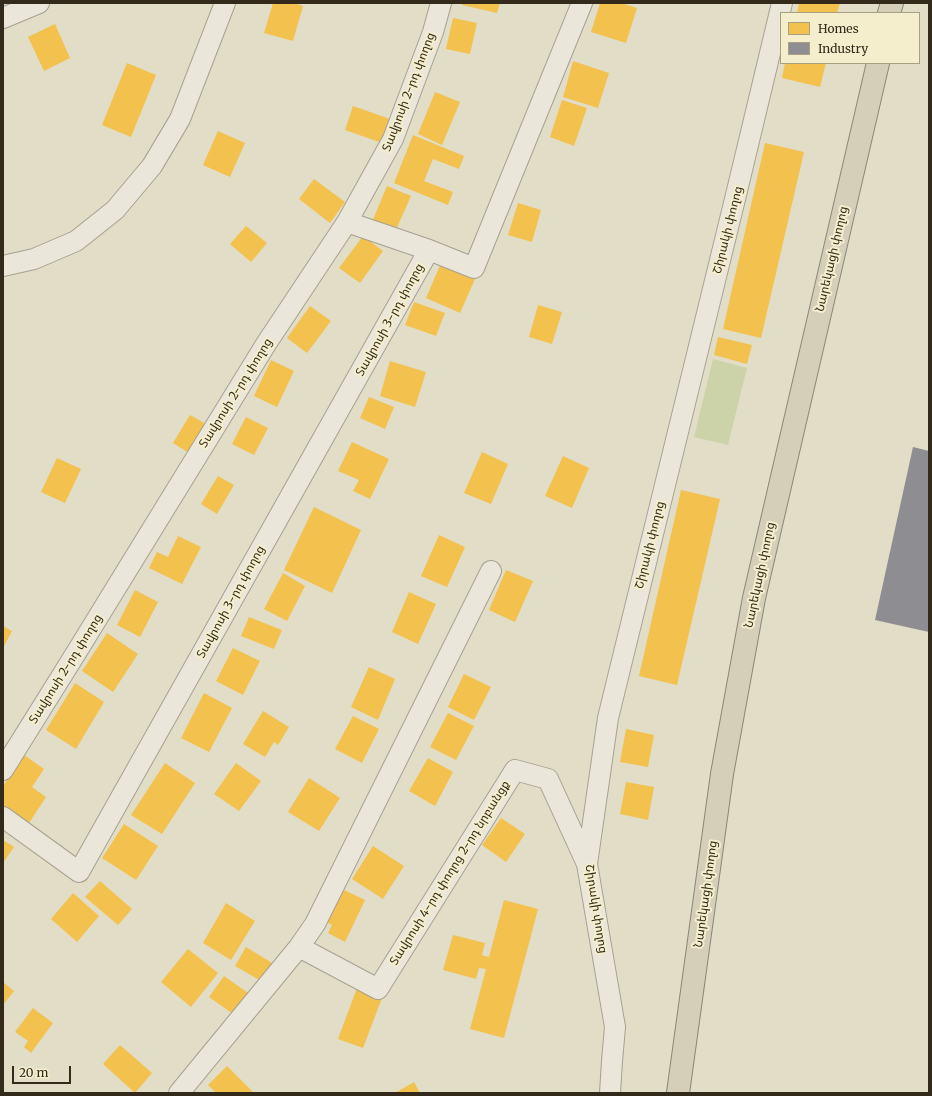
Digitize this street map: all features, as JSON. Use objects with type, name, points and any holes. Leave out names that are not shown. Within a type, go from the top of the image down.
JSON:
[{"type":"highway","name":"Նարեկացի փողոց","points":[[678,1093],[722,774],[754,598],[878,64]]},
{"type":"street","points":[[3,18],[39,3]]},
{"type":"street","points":[[3,266],[34,259],[76,241],[115,210],[148,172],[180,119],[225,3]]},
{"type":"street","name":"Տավրոսի 2-րդ փողոց","points":[[3,770],[266,344],[347,222],[393,139],[433,32],[441,3]]},
{"type":"street","name":"Տավրոսի 3-րդ փողոց","points":[[347,222],[429,250],[474,268],[582,3]]},
{"type":"street","name":"Շիրակի փողոց","points":[[610,1093],[615,1027],[587,864],[608,718],[782,3]]},
{"type":"street","name":"Տավրոսի 3-րդ փողոց","points":[[3,817],[79,872],[429,250]]},
{"type":"street","points":[[179,1093],[299,947],[315,924],[491,571]]},
{"type":"street","name":"Տավրոսի 4-րդ փողոց 2-րդ նրբանցք","points":[[299,947],[378,989],[515,770],[548,779],[587,864]]},
{"type":"green space","points":[[713,359],[747,368],[728,445],[694,437]]},
{"type":"building: Homes","points":[[273,3],[294,3],[303,6],[293,41],[264,33]]},
{"type":"building: Homes","points":[[462,3],[500,3],[497,13],[462,5]]},
{"type":"building: Homes","points":[[600,3],[621,3],[637,8],[626,43],[591,32]]},
{"type":"building: Homes","points":[[799,3],[840,3],[837,12],[797,12]]},
{"type":"building: Homes","points":[[453,18],[477,23],[470,54],[446,49]]},
{"type":"building: Homes","points":[[55,24],[70,58],[44,71],[28,37]]},
{"type":"building: Homes","points":[[573,61],[609,73],[598,108],[563,97]]},
{"type":"building: Homes","points":[[127,63],[156,75],[131,137],[102,125]]},
{"type":"building: Homes","points":[[785,64],[826,64],[820,87],[782,78]]},
{"type":"building: Homes","points":[[435,92],[460,102],[442,145],[418,134]]},
{"type":"building: Homes","points":[[562,100],[587,108],[574,146],[550,137]]},
{"type":"building: Homes","points":[[353,106],[390,119],[382,143],[345,130]]},
{"type":"building: Homes","points":[[218,131],[245,143],[230,177],[203,165]]},
{"type":"building: Homes","points":[[413,135],[464,156],[459,169],[433,159],[424,181],[453,192],[448,205],[394,183]]},
{"type":"building: Homes","points":[[765,143],[804,152],[761,338],[723,329]]},
{"type":"building: Homes","points":[[314,179],[345,202],[330,223],[299,199]]},
{"type":"building: Homes","points":[[387,186],[411,196],[395,232],[372,222]]},
{"type":"building: Homes","points":[[518,203],[541,210],[532,242],[508,235]]},
{"type":"building: Homes","points":[[246,226],[267,243],[251,262],[230,244]]},
{"type":"building: Homes","points":[[363,236],[383,251],[360,283],[339,268]]},
{"type":"building: Homes","points":[[441,263],[475,279],[460,313],[426,298]]},
{"type":"building: Homes","points":[[414,302],[445,313],[436,336],[405,325]]},
{"type":"building: Homes","points":[[538,305],[562,312],[552,344],[529,337]]},
{"type":"building: Homes","points":[[310,306],[331,321],[307,353],[287,338]]},
{"type":"building: Homes","points":[[718,337],[752,345],[747,364],[714,355]]},
{"type":"building: Homes","points":[[271,360],[294,371],[277,407],[254,396]]},
{"type":"building: Homes","points":[[390,361],[426,372],[415,407],[380,396]]},
{"type":"building: Homes","points":[[369,397],[394,407],[385,429],[360,418]]},
{"type":"building: Homes","points":[[190,415],[206,424],[189,453],[173,443]]},
{"type":"building: Homes","points":[[246,417],[268,428],[254,455],[232,444]]},
{"type":"building: Homes","points":[[352,442],[389,459],[370,499],[353,491],[359,480],[338,471]]},
{"type":"building: Homes","points":[[482,452],[508,464],[491,504],[464,493]]},
{"type":"building: Homes","points":[[563,456],[589,468],[572,508],[545,496]]},
{"type":"building: Homes","points":[[57,458],[81,469],[65,503],[41,492]]},
{"type":"building: Homes","points":[[218,476],[234,485],[217,514],[201,504]]},
{"type":"building: Homes","points":[[681,490],[720,499],[677,685],[639,676]]},
{"type":"building: Homes","points":[[314,507],[361,530],[332,593],[284,570]]},
{"type":"building: Homes","points":[[439,535],[465,547],[447,587],[421,576]]},
{"type":"building: Homes","points":[[178,536],[201,547],[182,584],[149,568],[157,552],[168,557]]},
{"type":"building: Homes","points":[[506,570],[533,581],[515,622],[489,610]]},
{"type":"building: Homes","points":[[283,573],[305,586],[287,621],[264,609]]},
{"type":"building: Homes","points":[[135,590],[158,602],[140,637],[117,625]]},
{"type":"building: Homes","points":[[409,592],[436,604],[418,644],[392,632]]},
{"type":"building: Homes","points":[[249,617],[282,630],[274,649],[241,636]]},
{"type":"building: Homes","points":[[3,626],[12,631],[3,648]]},
{"type":"building: Homes","points":[[107,633],[138,654],[113,692],[82,671]]},
{"type":"building: Homes","points":[[233,648],[260,661],[243,695],[216,681]]},
{"type":"building: Homes","points":[[369,667],[395,679],[378,720],[351,707]]},
{"type":"building: Homes","points":[[464,674],[491,687],[474,720],[448,707]]},
{"type":"building: Homes","points":[[75,683],[104,702],[76,749],[46,730]]},
{"type":"building: Homes","points":[[204,693],[232,708],[209,752],[181,738]]},
{"type":"building: Homes","points":[[263,711],[289,727],[278,745],[274,742],[265,757],[243,744]]},
{"type":"building: Homes","points":[[448,713],[474,726],[456,760],[430,747]]},
{"type":"building: Homes","points":[[353,716],[379,729],[362,763],[335,749]]},
{"type":"building: Homes","points":[[626,729],[654,735],[648,767],[620,762]]},
{"type":"building: Homes","points":[[24,755],[44,769],[32,787],[46,797],[29,823],[3,806],[3,786]]},
{"type":"building: Homes","points":[[428,758],[453,772],[435,806],[409,791]]},
{"type":"building: Homes","points":[[165,763],[195,783],[162,834],[131,815]]},
{"type":"building: Homes","points":[[236,763],[261,781],[239,811],[214,794]]},
{"type":"building: Homes","points":[[309,778],[340,798],[319,831],[288,812]]},
{"type":"building: Homes","points":[[626,782],[654,787],[648,820],[620,814]]},
{"type":"building: Homes","points":[[501,818],[525,834],[506,862],[482,845]]},
{"type":"building: Homes","points":[[124,824],[158,846],[136,880],[102,858]]},
{"type":"building: Homes","points":[[3,840],[14,847],[3,863]]},
{"type":"building: Homes","points":[[373,846],[404,866],[383,899],[352,879]]},
{"type":"building: Homes","points":[[100,881],[132,909],[118,925],[85,897]]},
{"type":"building: Homes","points":[[342,889],[365,900],[345,942],[328,933],[332,925],[326,922]]},
{"type":"building: Homes","points":[[73,893],[99,916],[77,942],[51,919]]},
{"type":"building: Homes","points":[[504,900],[538,909],[504,1038],[470,1029],[486,969],[479,968],[476,979],[443,970],[453,935],[485,943],[482,955],[489,957]]},
{"type":"building: Homes","points":[[226,903],[255,921],[231,960],[203,943]]},
{"type":"building: Homes","points":[[246,947],[272,963],[261,981],[235,966]]},
{"type":"building: Homes","points":[[188,949],[218,973],[191,1007],[161,982]]},
{"type":"building: Homes","points":[[224,976],[251,995],[236,1016],[209,997]]},
{"type":"building: Homes","points":[[3,982],[14,991],[3,1005]]},
{"type":"building: Homes","points":[[357,988],[382,998],[363,1048],[338,1039]]},
{"type":"building: Homes","points":[[33,1008],[53,1023],[31,1053],[24,1047],[28,1041],[15,1032]]},
{"type":"building: Homes","points":[[120,1045],[152,1073],[135,1093],[103,1064]]},
{"type":"building: Homes","points":[[227,1066],[254,1093],[216,1093],[208,1085]]},
{"type":"building: Homes","points":[[414,1082],[420,1093],[395,1093]]},
{"type":"building: Industry","points":[[913,447],[929,451],[929,632],[875,620]]}]
